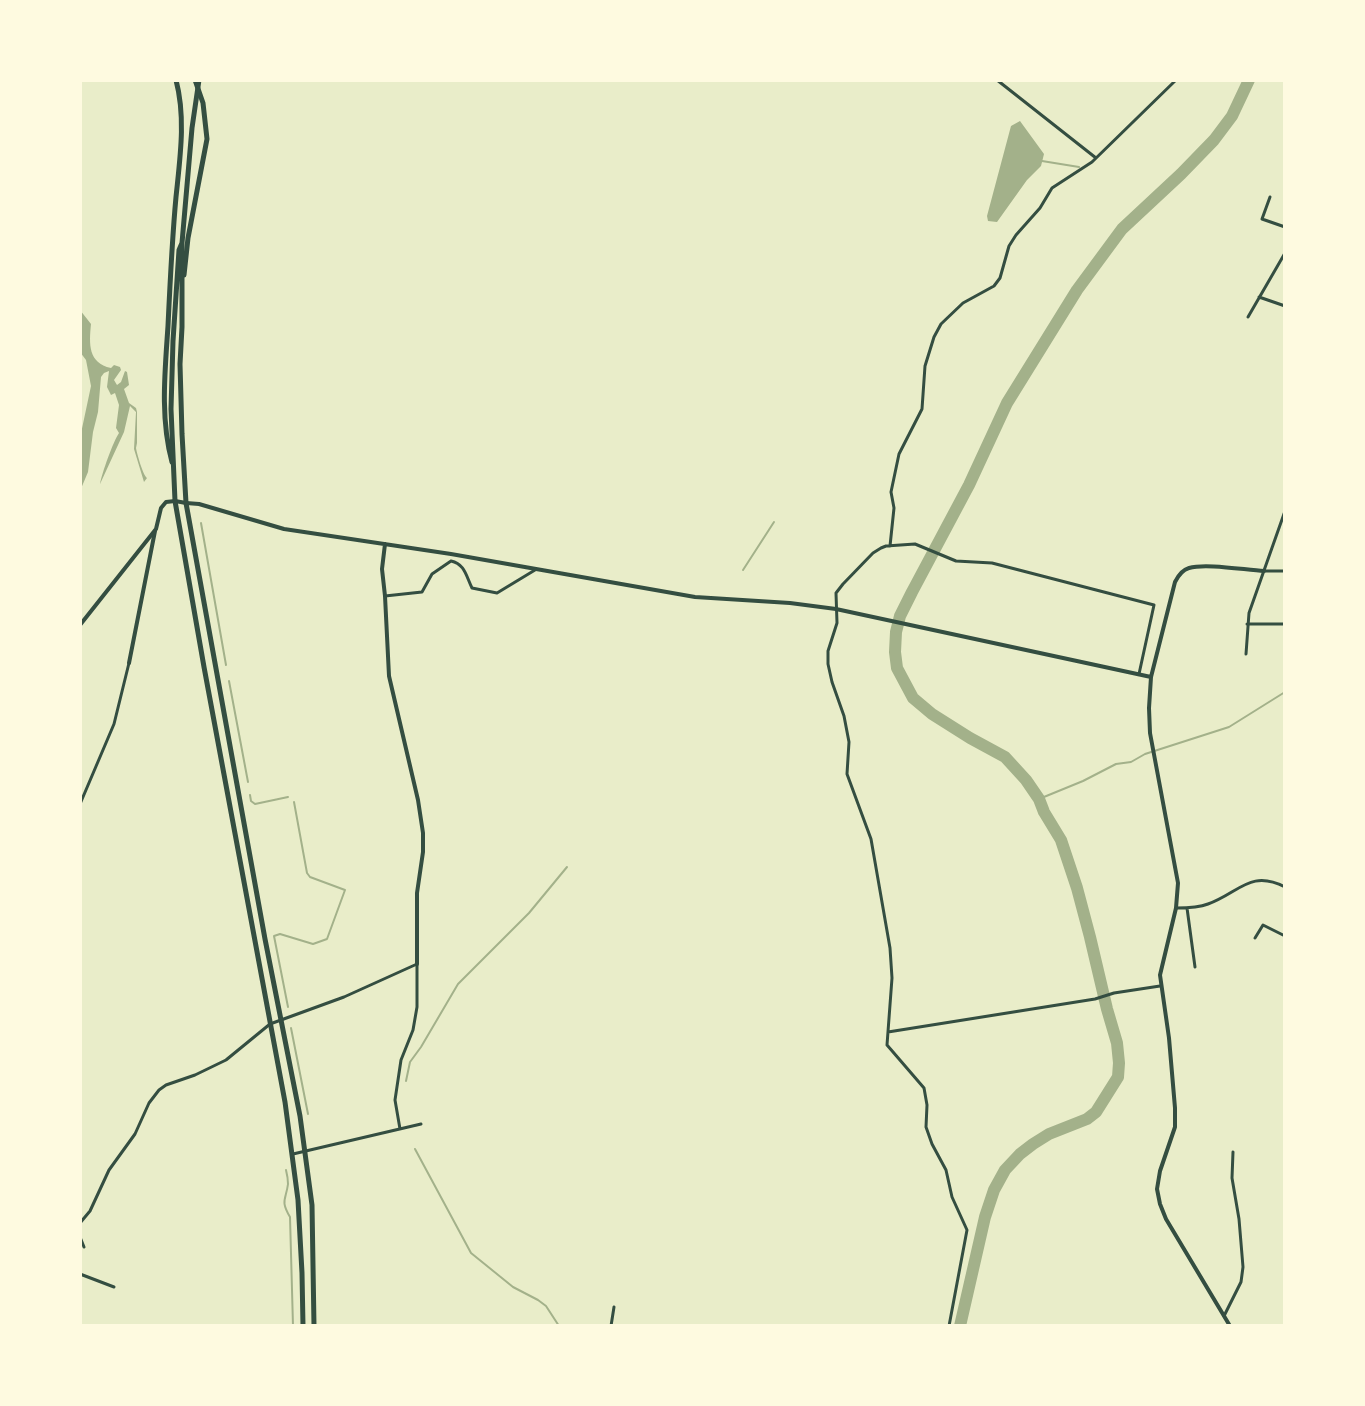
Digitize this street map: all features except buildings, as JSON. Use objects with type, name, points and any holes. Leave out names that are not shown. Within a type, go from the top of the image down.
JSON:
[{"type":"main road","points":[[172,463],[165,378],[182,113],[176,80]]},
{"type":"main road","points":[[197,80],[182,243],[180,378],[186,503],[305,1151],[312,1205],[314,1326]]},
{"type":"main road","points":[[182,296],[188,238],[207,139],[197,80]]},
{"type":"main road","points":[[182,243],[173,341],[172,463],[175,501],[293,1154],[299,1215],[303,1326]]},
{"type":"street","points":[[997,80],[1096,158]]},
{"type":"street","points":[[890,546],[894,508],[891,492],[899,454],[922,409],[925,366],[941,324],[963,303],[994,286],[1000,278],[1009,246],[1052,188],[1096,158],[1176,80]]},
{"type":"street","points":[[1270,197],[1262,219],[1285,227]]},
{"type":"street","points":[[1248,317],[1285,253]]},
{"type":"street","points":[[1259,297],[1285,306]]},
{"type":"street","points":[[80,804],[114,724],[156,529],[161,508],[166,502],[199,504],[284,529],[385,543],[695,597],[836,609],[1151,677]]},
{"type":"street","points":[[1246,654],[1249,613],[1285,511]]},
{"type":"street","points":[[80,625],[156,529]]},
{"type":"street","points":[[385,543],[382,569],[389,676],[423,833],[417,893],[417,1007],[413,1030],[401,1060],[395,1100],[400,1129]]},
{"type":"street","points":[[949,1326],[967,1230],[952,1197],[946,1170],[926,1127],[924,1088],[887,1045],[892,978],[890,948],[871,839],[847,774],[849,742],[828,664],[828,651],[837,623],[836,593],[881,548],[915,544],[956,561],[992,563],[1154,605],[1139,674]]},
{"type":"street","points":[[451,554],[451,561]]},
{"type":"street","points":[[385,596],[422,592],[432,574],[451,561],[463,567],[472,588],[497,593],[535,570]]},
{"type":"street","points":[[1230,1326],[1166,1219],[1157,1189],[1175,1127],[1169,1038],[1160,975],[1176,908],[1178,883],[1150,733],[1151,677],[1179,573],[1188,568],[1202,567],[1285,571]]},
{"type":"street","points":[[1247,624],[1285,624]]},
{"type":"street","points":[[1176,908],[1210,904],[1251,881],[1263,879],[1285,887]]},
{"type":"street","points":[[1187,908],[1195,967]]},
{"type":"street","points":[[1255,938],[1263,925],[1285,936]]},
{"type":"street","points":[[80,1223],[90,1211],[109,1170],[141,1123],[154,1096],[166,1085],[226,1060],[270,1024],[344,997],[417,964]]},
{"type":"street","points":[[888,1032],[1161,986]]},
{"type":"street","points":[[293,1154],[421,1124]]},
{"type":"street","points":[[1224,1316],[1241,1282],[1243,1267],[1232,1178],[1233,1152]]},
{"type":"street","points":[[80,1237],[84,1247]]},
{"type":"street","points":[[80,1274],[114,1287]]},
{"type":"street","points":[[611,1326],[614,1307]]},
{"type":"shaded area","points":[[1020,121],[1044,154],[1041,166],[997,222],[988,221],[1011,126]]},
{"type":"shaded area","points":[[80,310],[91,324],[90,345],[94,357],[103,365],[120,367],[114,380],[117,385],[127,372],[129,385],[124,389],[129,403],[137,412],[136,448],[147,478],[144,482],[134,449],[136,412],[130,406],[124,432],[100,484],[119,433],[116,428],[119,405],[115,393],[111,395],[107,387],[109,371],[101,377],[88,472],[80,491],[80,438],[91,386],[86,360],[80,352]]},
{"type":"waterway","points":[[960,1326],[985,1217],[1005,1170],[1033,1144],[1096,1112],[1118,1077],[1119,1063],[1117,1043],[1090,937],[1061,840],[1039,799],[1005,757],[932,714],[913,698],[897,668],[896,632],[900,616],[969,485],[1007,403],[1077,290],[1122,229],[1214,140],[1232,116],[1249,80]]},
{"type":"waterway","points":[[1042,161],[1079,167]]},
{"type":"waterway","points":[[743,570],[774,522]]},
{"type":"waterway","points":[[201,523],[226,665]]},
{"type":"waterway","points":[[229,681],[248,782]]},
{"type":"waterway","points":[[1039,799],[1116,764],[1131,762],[1145,754],[1229,727],[1285,692]]},
{"type":"waterway","points":[[250,795],[255,804],[288,797]]},
{"type":"waterway","points":[[288,1007],[274,936],[280,934],[313,944],[327,939],[345,890],[310,877],[307,873],[294,802]]},
{"type":"waterway","points":[[406,1081],[410,1062],[458,984],[529,913],[567,867]]},
{"type":"waterway","points":[[291,1028],[308,1114]]},
{"type":"waterway","points":[[415,1149],[471,1253],[513,1287],[546,1306],[559,1326]]},
{"type":"waterway","points":[[286,1170],[288,1184],[284,1203],[290,1217],[293,1326]]}]
